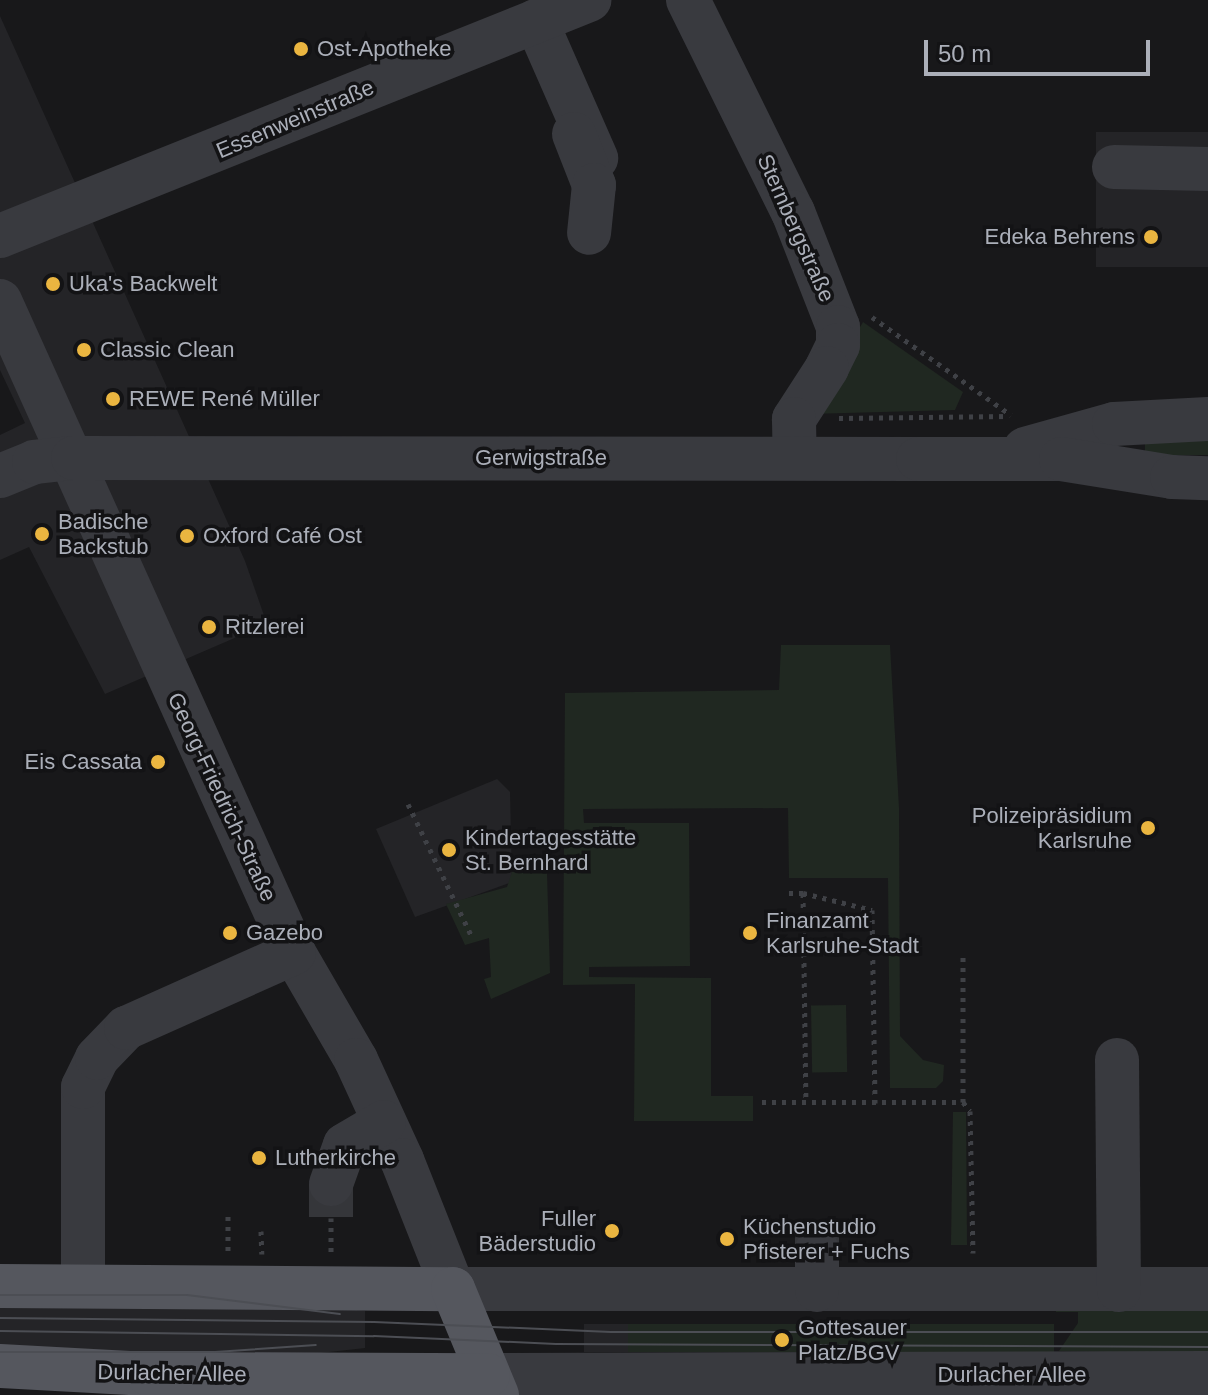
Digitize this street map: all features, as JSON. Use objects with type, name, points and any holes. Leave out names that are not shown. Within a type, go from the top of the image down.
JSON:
[{"type":"main road","points":[[0,1286],[453,1289],[492,1385]]},
{"type":"main road","name":"Durlacher Allee","points":[[0,1366],[203,1385],[492,1385]]},
{"type":"street","name":"Sternbergstraße","points":[[688,0],[793,212],[831,307],[838,345],[794,439]]},
{"type":"street","points":[[560,12],[592,99],[587,101],[571,127],[594,185],[589,233]]},
{"type":"street","name":"Essenweinstraße","points":[[0,236],[560,12]]},
{"type":"street","points":[[587,101],[596,158]]},
{"type":"street","points":[[1114,167],[1208,169]]},
{"type":"street","name":"Georg-Friedrich-Straße","points":[[0,301],[73,458],[94,520],[294,953],[384,1122],[433,1228],[453,1289]]},
{"type":"street","name":"Gerwigstraße","points":[[0,476],[34,462],[73,458],[794,439],[1021,439],[1114,424],[1208,419]]},
{"type":"street","name":"Gerwigstraße","points":[[1021,439],[1061,459],[1172,477],[1208,478]]},
{"type":"street","points":[[83,1286],[83,1087],[97,1058],[126,1028],[294,953]]},
{"type":"street","points":[[1117,1060],[1119,1290]]},
{"type":"street","points":[[331,1200],[345,1145],[384,1122]]},
{"type":"street","points":[[453,1289],[817,1270],[1119,1290],[1208,1289]]},
{"type":"street","name":"Durlacher Allee","points":[[492,1385],[1151,1385],[1208,1373]]},
{"type":"path","points":[[831,307],[850,296],[857,307],[1021,439]]},
{"type":"path","points":[[794,439],[1021,439]]},
{"type":"path","points":[[408,804],[471,935]]},
{"type":"path","points":[[789,893],[803,893],[872,910],[875,1103]]},
{"type":"path","points":[[803,893],[806,1102]]},
{"type":"path","points":[[963,953],[963,1102],[970,1111],[973,1257]]},
{"type":"path","points":[[762,1102],[963,1102]]},
{"type":"path","points":[[331,1200],[331,1259]]},
{"type":"path","points":[[228,1216],[228,1258]]},
{"type":"path","points":[[261,1231],[262,1258]]},
{"type":"shaded area","points":[[0,16],[245,561],[267,624],[105,694],[29,547],[0,560],[0,435],[25,423],[0,370]]},
{"type":"shaded area","points":[[1096,132],[1208,132],[1208,267],[1096,267]]},
{"type":"shaded area","points":[[863,322],[963,392],[955,410],[809,414]]},
{"type":"shaded area","points":[[1145,439],[1208,439],[1208,455],[1145,455]]},
{"type":"shaded area","points":[[781,645],[890,645],[899,808],[900,1036],[923,1060],[944,1065],[943,1081],[936,1088],[890,1088],[888,878],[789,878],[788,808],[583,809],[584,823],[689,823],[690,966],[589,967],[589,977],[711,978],[711,1096],[753,1096],[753,1121],[634,1121],[635,984],[563,985],[565,693],[779,690]]},
{"type":"shaded area","name":"Kindertagesstätte St. Bernhard","points":[[497,779],[510,792],[512,882],[415,917],[376,829]]},
{"type":"shaded area","points":[[512,872],[547,873],[550,973],[491,999],[484,979],[491,977],[489,938],[465,945],[446,904],[507,887]]},
{"type":"shaded area","points":[[846,1005],[847,1072],[812,1073],[811,1006]]},
{"type":"shaded area","points":[[953,1112],[966,1112],[967,1245],[951,1245]]},
{"type":"shaded area","points":[[1208,1299],[1208,1354],[1059,1351],[1078,1323],[1078,1312],[1056,1312],[1056,1300]]},
{"type":"shaded area","points":[[0,1304],[308,1304],[365,1311],[365,1348],[284,1357],[0,1349]]},
{"type":"shaded area","points":[[584,1324],[628,1324],[628,1352],[584,1352]]},
{"type":"shaded area","points":[[628,1324],[1054,1324],[1054,1352],[628,1352]]},
{"type":"tunnel","points":[[331,1184],[331,1217]]},
{"type":"tunnel","points":[[817,1222],[817,1250]]},
{"type":"tram line","points":[[0,1295],[187,1295],[340,1314]]},
{"type":"tram line","points":[[0,1318],[374,1322],[611,1332],[1208,1332]]},
{"type":"tram line","points":[[0,1331],[374,1336],[556,1344],[1208,1347]]},
{"type":"tram line","points":[[0,1352],[215,1352],[316,1345]]},
{"type":"place","name":"Ost-Apotheke","points":[[301,49]]},
{"type":"place","name":"Edeka Behrens","points":[[1151,237]]},
{"type":"place","name":"Uka's Backwelt","points":[[53,284]]},
{"type":"place","name":"Classic Clean","points":[[84,350]]},
{"type":"place","name":"REWE René Müller","points":[[113,399]]},
{"type":"place","name":"Badische Backstub","points":[[42,534]]},
{"type":"place","name":"Oxford Café Ost","points":[[187,536]]},
{"type":"place","name":"Ritzlerei","points":[[209,627]]},
{"type":"place","name":"Eis Cassata","points":[[158,762]]},
{"type":"place","name":"Polizeipräsidium Karlsruhe","points":[[1148,828]]},
{"type":"place","name":"Kindertagesstätte St. Bernhard","points":[[449,850]]},
{"type":"place","name":"Gazebo","points":[[230,933]]},
{"type":"place","name":"Finanzamt Karlsruhe-Stadt","points":[[750,933]]},
{"type":"place","name":"Lutherkirche","points":[[259,1158]]},
{"type":"place","name":"Fuller Bäderstudio","points":[[612,1231]]},
{"type":"place","name":"Küchenstudio Pfisterer + Fuchs","points":[[727,1239]]},
{"type":"place","name":"Gottesauer Platz/BGV","points":[[782,1340]]}]
